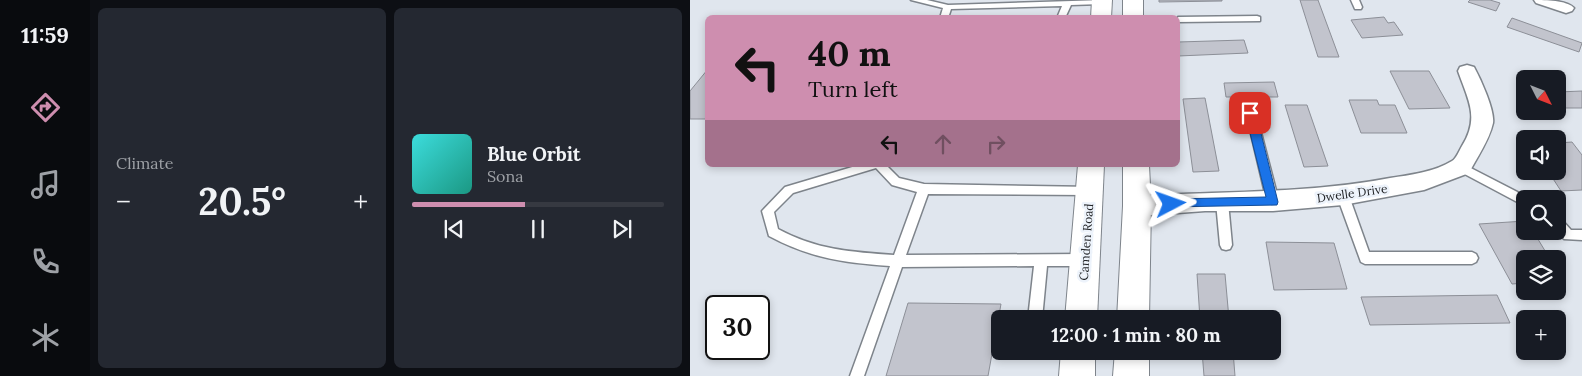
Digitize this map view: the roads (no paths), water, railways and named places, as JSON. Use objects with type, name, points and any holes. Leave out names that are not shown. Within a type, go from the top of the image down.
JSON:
[{"type":"street","points":[[1133,0],[1133,15]]},
{"type":"street","points":[[1542,0],[1566,8]]},
{"type":"street","points":[[1461,167],[1476,141],[1483,121],[1478,99],[1467,71]]},
{"type":"street","points":[[1133,310],[1137,206],[1136,167]]},
{"type":"street","name":"Dwelle Drive","points":[[1137,206],[1272,202],[1343,196],[1424,181],[1461,167]]},
{"type":"street","name":"Camden Road","points":[[1081,310],[1090,178]]},
{"type":"street","points":[[1077,376],[1078,360]]},
{"type":"street","points":[[1131,376],[1132,360]]},
{"type":"lane","points":[[915,0],[948,7],[1073,1],[1102,6]]},
{"type":"lane","points":[[1063,15],[1073,1]]},
{"type":"lane","points":[[945,15],[948,7]]},
{"type":"lane","points":[[1180,20],[1257,18]]},
{"type":"lane","points":[[1250,113],[1272,202]]},
{"type":"lane","points":[[866,167],[789,190],[768,211],[774,232],[796,246],[829,256],[898,261],[1084,260]]},
{"type":"lane","points":[[881,167],[896,182],[924,189],[1090,178]]},
{"type":"lane","points":[[1461,167],[1516,196]]},
{"type":"lane","points":[[857,375],[924,189]]},
{"type":"lane","points":[[1343,196],[1365,258],[1472,258]]},
{"type":"lane","points":[[1222,202],[1226,245]]},
{"type":"lane","points":[[1566,233],[1568,235],[1582,235]]},
{"type":"lane","points":[[1036,310],[1041,260]]}]
